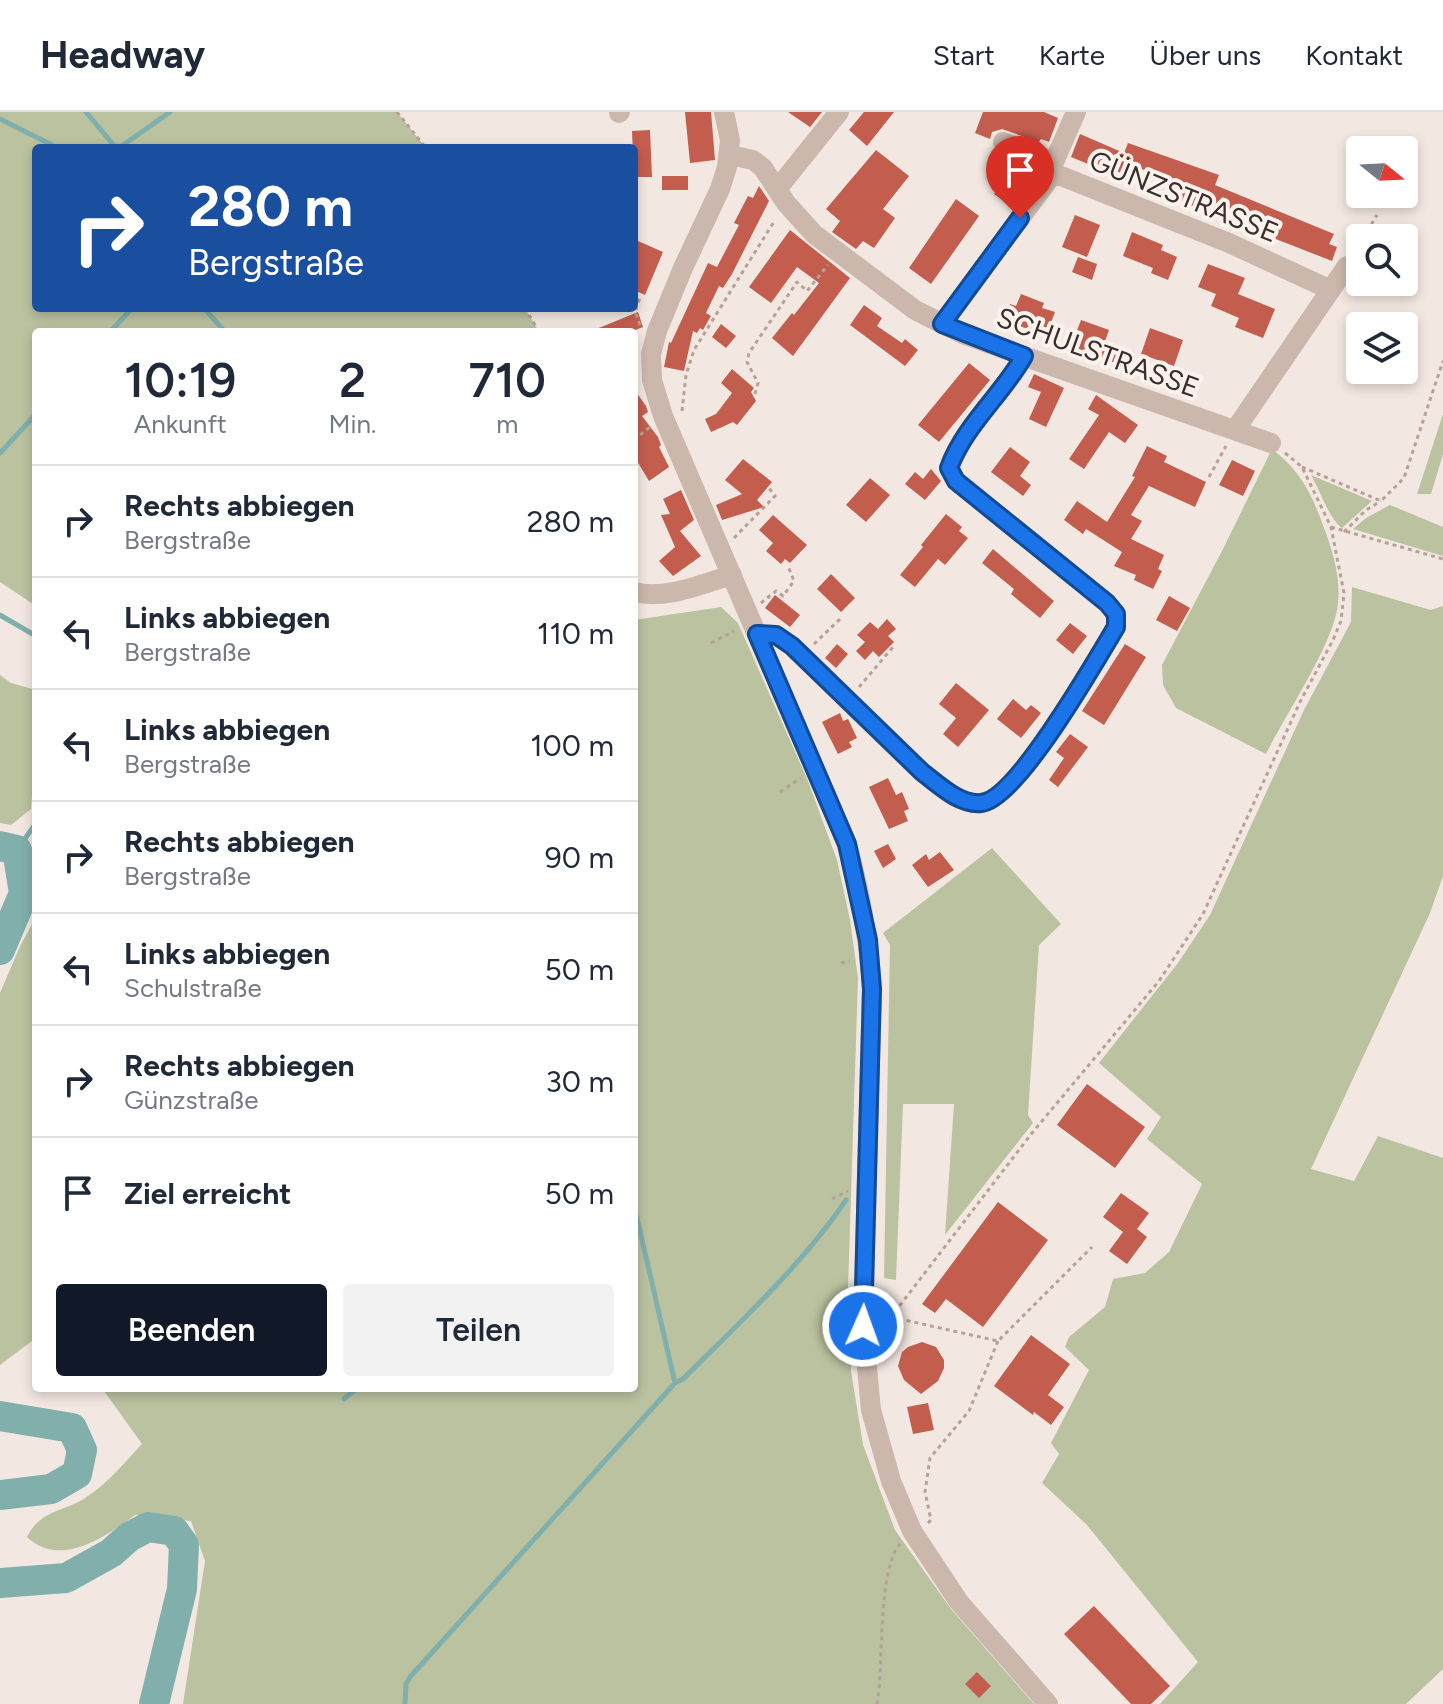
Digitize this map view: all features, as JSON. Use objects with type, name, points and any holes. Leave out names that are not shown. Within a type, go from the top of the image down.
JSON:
[{"type":"street","points":[[724,112],[730,155],[720,189],[657,331],[651,354],[652,380],[663,416],[847,844],[870,958],[872,989],[863,1326],[871,1410],[887,1469],[912,1531],[959,1602],[1048,1704]]},
{"type":"street","points":[[782,196],[839,112]]},
{"type":"street","points":[[1003,142],[1053,168],[1076,112]]},
{"type":"street","name":"SCHULSTRASSE","points":[[730,155],[753,160],[763,168],[814,234],[915,310],[942,324],[1024,356],[1271,443]]},
{"type":"street","name":"GÜNZSTRASSE","points":[[942,324],[1053,168],[1061,176],[1229,243],[1331,290]]},
{"type":"street","points":[[1235,430],[1346,268]]},
{"type":"street","points":[[755,628],[776,635],[802,654],[922,772],[946,790],[968,802],[983,803],[996,798],[1023,768],[1071,702],[1116,627],[1116,614],[1107,603],[956,481],[949,468],[955,450],[1011,379],[1024,356]]},
{"type":"street","points":[[638,593],[665,594],[732,575]]},
{"type":"path","points":[[397,112],[423,144]]},
{"type":"path","points":[[683,410],[686,375],[694,350],[782,196]]},
{"type":"path","points":[[1372,224],[1377,215]]},
{"type":"path","points":[[755,394],[758,383],[747,362],[749,353],[797,282],[807,291],[829,264]]},
{"type":"path","points":[[638,304],[641,295]]},
{"type":"path","points":[[635,312],[641,328]]},
{"type":"path","points":[[1344,532],[1404,478],[1443,361]]},
{"type":"path","points":[[1209,477],[1235,430]]},
{"type":"path","points":[[1271,443],[1302,467],[1381,501]]},
{"type":"path","points":[[891,1317],[1032,1133],[1159,981],[1203,914],[1262,782],[1341,621],[1344,593],[1331,527],[1302,467]]},
{"type":"path","points":[[737,535],[775,496],[769,488]]},
{"type":"path","points":[[1331,527],[1443,559]]},
{"type":"path","points":[[770,599],[776,591],[783,596],[794,581],[788,566]]},
{"type":"path","points":[[802,654],[840,619]]},
{"type":"path","points":[[711,643],[755,628]]},
{"type":"path","points":[[849,698],[893,647]]},
{"type":"path","points":[[780,792],[815,771]]},
{"type":"path","points":[[877,1704],[887,1574],[895,1550],[912,1531],[931,1520],[925,1492],[930,1458],[969,1411],[998,1341],[1092,1247]]},
{"type":"path","points":[[863,1326],[891,1317],[998,1341]]},
{"type":"green space","points":[[0,112],[397,112],[423,144],[32,144],[32,312],[527,312],[537,328],[32,328],[32,603],[0,582]]},
{"type":"green space","points":[[1443,414],[1443,454],[1431,494],[1417,494]]},
{"type":"green space","points":[[1272,449],[1297,474],[1314,502],[1332,553],[1339,593],[1328,638],[1266,754],[1176,708],[1163,685],[1162,665]]},
{"type":"green space","points":[[1311,475],[1372,501],[1342,528],[1329,511]]},
{"type":"green space","points":[[1390,505],[1443,527],[1443,556],[1353,529]]},
{"type":"green space","points":[[1352,587],[1431,610],[1443,606],[1443,876],[1430,913],[1311,1169],[1354,1181],[1378,1136],[1443,1158],[1443,1669],[1406,1704],[1160,1704],[1198,1662],[1087,1525],[1042,1483],[1059,1454],[1051,1443],[1089,1370],[1065,1347],[1069,1337],[1105,1307],[1113,1279],[1145,1273],[1169,1252],[1202,1184],[1147,1139],[1161,1117],[1099,1063],[1178,963],[1210,915],[1304,710],[1351,622]]},
{"type":"green space","points":[[721,607],[738,623],[808,781],[837,860],[858,978],[848,1289],[851,1371],[863,1445],[895,1530],[951,1609],[1034,1704],[183,1704],[205,1561],[191,1521],[135,1515],[97,1540],[68,1550],[40,1546],[27,1537],[39,1521],[96,1490],[142,1444],[105,1392],[638,1392],[638,619]]},
{"type":"green space","points":[[0,675],[11,683],[32,689],[32,796],[31,809],[11,825],[0,823]]},
{"type":"green space","points":[[992,848],[1061,924],[1039,945],[1028,1115],[1033,1123],[945,1235],[954,1104],[903,1104],[896,1280],[884,1278],[890,945],[883,933]]},
{"type":"green space","points":[[32,924],[32,1341],[0,1365],[0,993]]},
{"type":"building","points":[[685,112],[711,112],[715,160],[690,163]]},
{"type":"building","points":[[788,112],[822,112],[810,127]]},
{"type":"building","points":[[864,112],[894,112],[867,146],[849,130]]},
{"type":"building","points":[[983,112],[1044,112],[1058,118],[1049,142],[1041,139],[1039,142],[1002,129],[992,132],[990,139],[975,133]]},
{"type":"building","points":[[650,130],[652,177],[638,177],[638,144],[633,144],[632,131]]},
{"type":"building","points":[[1080,134],[1124,153],[1128,143],[1219,175],[1215,185],[1334,234],[1329,244],[1337,247],[1332,261],[1164,195],[1170,180],[1139,168],[1135,179],[1105,166],[1103,170],[1071,157]]},
{"type":"building","points":[[876,150],[909,176],[883,209],[895,218],[874,248],[863,241],[856,249],[832,232],[840,221],[826,209]]},
{"type":"building","points":[[1012,160],[1030,167],[1024,181],[1028,184],[1012,207],[994,194],[1016,163]]},
{"type":"building","points":[[662,176],[688,176],[688,190],[662,190]]},
{"type":"building","points":[[759,186],[769,201],[732,274],[723,288],[719,286],[706,313],[711,316],[703,330],[693,331],[684,371],[664,367],[669,342],[708,263],[717,267],[739,225],[734,223],[748,196],[753,198]]},
{"type":"building","points":[[956,199],[979,216],[931,284],[909,268]]},
{"type":"building","points":[[1075,215],[1100,225],[1087,257],[1062,247]]},
{"type":"building","points":[[790,230],[850,278],[793,356],[772,338],[819,283],[797,267],[771,303],[749,287]]},
{"type":"building","points":[[1132,232],[1163,245],[1161,250],[1177,257],[1168,280],[1151,273],[1153,268],[1123,256]]},
{"type":"building","points":[[638,241],[663,252],[645,295],[638,292]]},
{"type":"building","points":[[1078,257],[1097,264],[1092,280],[1072,272]]},
{"type":"building","points":[[1208,264],[1245,278],[1238,294],[1275,309],[1263,338],[1235,327],[1239,318],[1211,306],[1216,294],[1198,287]]},
{"type":"building","points":[[1021,294],[1044,303],[1042,308],[1055,312],[1046,336],[1004,320],[1010,304],[1016,306]]},
{"type":"building","points":[[864,305],[882,318],[877,326],[902,343],[905,339],[918,350],[905,366],[850,325]]},
{"type":"building","points":[[638,312],[643,327],[638,329],[599,328]]},
{"type":"building","points":[[1081,320],[1109,330],[1105,341],[1134,352],[1128,368],[1071,346]]},
{"type":"building","points":[[721,324],[736,336],[726,348],[712,337]]},
{"type":"building","points":[[1150,328],[1183,340],[1174,366],[1141,354]]},
{"type":"building","points":[[969,363],[990,380],[939,442],[918,425]]},
{"type":"building","points":[[732,369],[754,388],[751,392],[756,401],[737,425],[733,422],[711,432],[705,419],[716,414],[732,393],[721,383]]},
{"type":"building","points":[[1034,374],[1064,388],[1046,427],[1029,419],[1041,392],[1028,387]]},
{"type":"building","points":[[638,395],[648,412],[642,416],[658,437],[659,447],[669,467],[649,481],[638,463]]},
{"type":"building","points":[[1096,395],[1138,425],[1125,443],[1109,432],[1084,469],[1069,459],[1099,415],[1088,409]]},
{"type":"building","points":[[1147,446],[1167,456],[1164,462],[1206,482],[1195,507],[1149,486],[1131,515],[1142,521],[1131,539],[1164,555],[1158,569],[1162,571],[1153,589],[1134,580],[1136,575],[1114,566],[1122,552],[1086,529],[1083,534],[1064,520],[1077,501],[1107,522],[1135,477],[1132,476]]},
{"type":"building","points":[[1010,447],[1030,462],[1020,476],[1031,485],[1023,496],[991,472]]},
{"type":"building","points":[[743,459],[772,482],[757,500],[764,507],[722,520],[716,505],[742,494],[725,480]]},
{"type":"building","points":[[1232,460],[1255,471],[1243,496],[1219,485]]},
{"type":"building","points":[[931,469],[941,481],[925,500],[905,484],[915,472],[923,479]]},
{"type":"building","points":[[870,478],[890,495],[866,522],[846,505]]},
{"type":"building","points":[[681,490],[694,520],[680,531],[701,556],[673,576],[659,561],[675,547],[661,515],[670,514],[663,499]]},
{"type":"building","points":[[946,514],[962,527],[959,531],[968,538],[945,565],[938,559],[915,587],[900,575]]},
{"type":"building","points":[[773,515],[807,545],[790,563],[785,559],[781,564],[766,551],[773,543],[759,530]]},
{"type":"building","points":[[993,549],[1054,601],[1040,618],[1011,594],[1014,589],[982,563]]},
{"type":"building","points":[[831,574],[855,598],[841,612],[817,589]]},
{"type":"building","points":[[775,595],[800,615],[790,627],[765,608]]},
{"type":"building","points":[[1169,596],[1190,608],[1177,631],[1156,620]]},
{"type":"building","points":[[887,619],[896,629],[888,636],[894,642],[879,657],[873,651],[865,660],[856,651],[865,642],[857,635],[870,622],[878,629]]},
{"type":"building","points":[[1070,623],[1087,636],[1073,654],[1056,640]]},
{"type":"building","points":[[837,644],[848,654],[836,668],[825,658]]},
{"type":"building","points":[[1125,644],[1146,657],[1104,725],[1082,711]]},
{"type":"building","points":[[956,683],[989,710],[958,747],[943,734],[956,718],[939,704]]},
{"type":"building","points":[[1013,699],[1026,710],[1031,705],[1041,713],[1021,738],[997,719]]},
{"type":"building","points":[[840,713],[843,721],[848,719],[857,738],[849,742],[852,747],[838,754],[822,722]]},
{"type":"building","points":[[1070,734],[1088,747],[1058,787],[1049,780],[1064,758],[1056,752]]},
{"type":"building","points":[[888,778],[896,795],[902,792],[909,809],[904,811],[908,821],[889,829],[869,787]]},
{"type":"building","points":[[888,844],[896,859],[883,868],[874,851]]},
{"type":"building","points":[[940,852],[954,870],[928,887],[912,865],[926,854],[929,860]]},
{"type":"building","points":[[1087,1084],[1145,1127],[1115,1168],[1057,1125]]},
{"type":"building","points":[[1121,1193],[1149,1213],[1137,1229],[1147,1237],[1127,1264],[1109,1251],[1123,1232],[1103,1217]]},
{"type":"building","points":[[998,1202],[1048,1240],[983,1327],[946,1299],[935,1313],[922,1304]]},
{"type":"building","points":[[1031,1335],[1070,1364],[1048,1395],[1064,1407],[1051,1425],[994,1386]]},
{"type":"building","points":[[922,1342],[936,1347],[944,1360],[944,1368],[938,1381],[921,1394],[904,1380],[898,1366],[902,1352]]},
{"type":"building","points":[[928,1403],[934,1430],[913,1434],[907,1407]]},
{"type":"building","points":[[1094,1606],[1170,1686],[1151,1704],[1131,1704],[1064,1634]]},
{"type":"building","points":[[977,1672],[991,1686],[979,1698],[965,1684]]},
{"type":"waterway","points":[[86,112],[113,144]]},
{"type":"waterway","points":[[125,144],[170,112]]},
{"type":"waterway","points":[[0,119],[50,144]]},
{"type":"waterway","points":[[114,328],[128,312]]},
{"type":"waterway","points":[[208,312],[222,328]]},
{"type":"waterway","points":[[0,453],[32,418]]},
{"type":"waterway","points":[[0,615],[32,634]]},
{"type":"waterway","points":[[17,850],[32,829]]},
{"type":"waterway","points":[[0,846],[17,850],[24,893],[0,950]]},
{"type":"waterway","points":[[675,1383],[683,1379],[769,1293],[846,1200]]},
{"type":"waterway","points":[[405,1704],[406,1684],[410,1677],[675,1383],[638,1222]]},
{"type":"waterway","points":[[344,1399],[352,1392]]},
{"type":"waterway","points":[[0,1416],[72,1428],[82,1450],[77,1474],[51,1489],[0,1495]]},
{"type":"waterway","points":[[0,1583],[66,1578],[111,1553],[129,1537],[148,1527],[174,1531],[184,1545],[182,1589],[154,1704]]},
{"type":"route","points":[[863,1326],[872,989],[868,940],[847,844],[757,634],[776,635],[792,646],[922,772],[968,802],[983,803],[996,798],[1023,768],[1071,702],[1116,627],[1116,614],[1107,603],[956,481],[949,468],[955,450],[1011,379],[1024,356],[942,324],[1020,218]]}]
